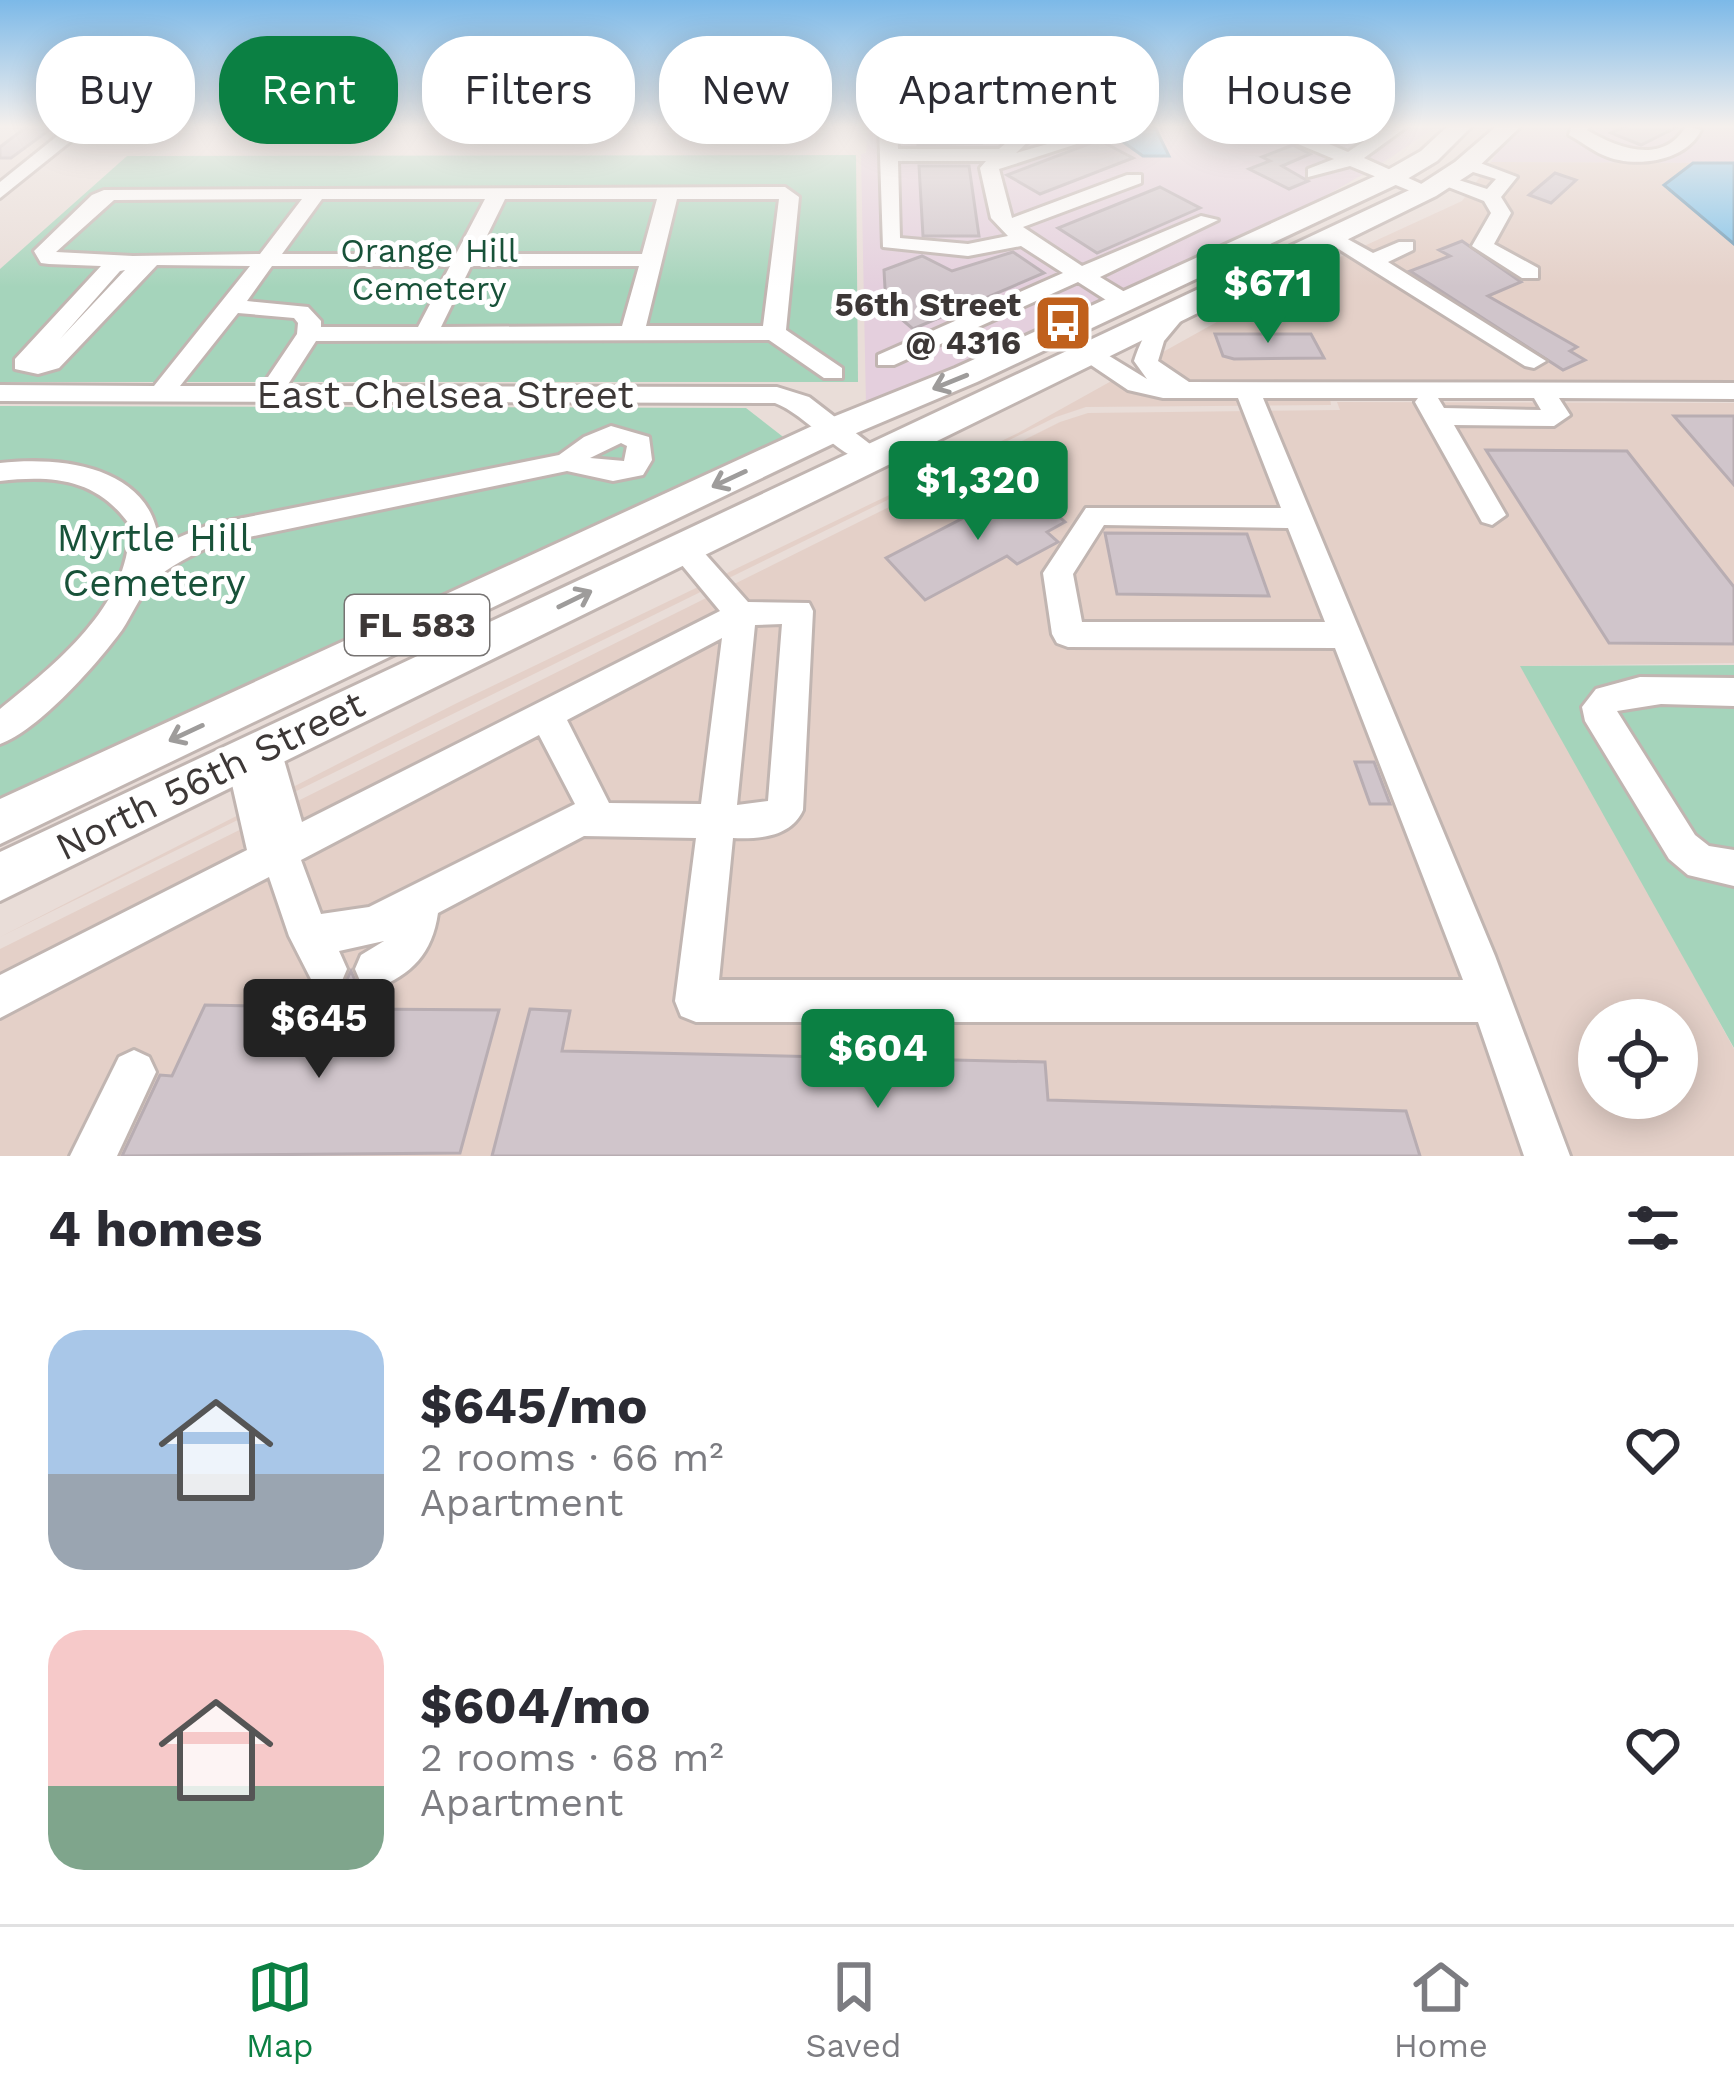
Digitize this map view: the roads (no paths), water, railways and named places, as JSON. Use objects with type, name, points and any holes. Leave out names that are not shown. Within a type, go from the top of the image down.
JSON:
[{"type":"main road","name":"North 56th Street","points":[[0,819],[835,429],[1057,334],[1389,179]]},
{"type":"main road","name":"North 56th Street","points":[[0,877],[870,457],[1173,317],[1445,179]]},
{"type":"main road","points":[[254,753],[248,740],[276,709],[514,598],[547,564]]},
{"type":"street","points":[[889,179],[890,243],[968,250],[1134,179]]},
{"type":"street","points":[[990,179],[994,202],[1016,231],[1125,302]]},
{"type":"street","points":[[1402,179],[1491,197],[1501,213],[1482,246],[1530,273]]},
{"type":"street","points":[[1491,197],[1508,179]]},
{"type":"street","points":[[632,334],[669,192]]},
{"type":"street","points":[[652,260],[65,261],[49,258],[45,251],[99,199],[111,194],[777,192],[789,197],[774,333]]},
{"type":"street","points":[[160,394],[316,193]]},
{"type":"street","points":[[426,334],[498,193]]},
{"type":"street","points":[[886,360],[1208,220]]},
{"type":"street","points":[[1333,237],[1534,361]]},
{"type":"street","points":[[1372,261],[1406,246]]},
{"type":"street","points":[[127,261],[113,266],[24,364],[38,367],[50,362],[127,278],[154,259]]},
{"type":"street","points":[[232,306],[300,312],[310,321],[309,334],[268,394]]},
{"type":"street","points":[[1173,317],[1153,339],[1145,361],[1166,381],[1208,391]]},
{"type":"street","points":[[309,334],[774,333],[833,373]]},
{"type":"street","points":[[1057,334],[1148,388],[1734,392]]},
{"type":"street","points":[[1248,392],[1490,1001],[1546,1156]]},
{"type":"street","points":[[1422,392],[1492,515]]},
{"type":"street","points":[[1436,416],[1554,418],[1558,415],[1542,392]]},
{"type":"street","name":"East Chelsea Street","points":[[0,393],[777,395],[800,403],[870,457]]},
{"type":"street","points":[[0,729],[57,684],[140,576],[166,556],[208,535],[567,462]]},
{"type":"street","points":[[0,472],[48,469],[105,480],[136,505],[146,530],[149,551],[140,576]]},
{"type":"street","points":[[1295,518],[1096,515],[1058,573],[1068,634],[1343,634]]},
{"type":"street","points":[[146,530],[208,535]]},
{"type":"street","points":[[682,547],[741,614],[696,1001],[1490,1001]]},
{"type":"street","points":[[0,998],[280,853],[547,715],[741,614],[798,611],[785,810],[763,822],[581,819],[318,952],[280,853],[263,846],[254,753]]},
{"type":"street","points":[[1734,692],[1613,694],[1599,707],[1602,721],[1682,847],[1701,862],[1734,868]]},
{"type":"street","points":[[547,715],[592,800]]},
{"type":"street","points":[[375,969],[395,961],[411,944],[418,926],[418,904]]},
{"type":"street","points":[[93,1156],[134,1072]]},
{"type":"water","points":[[1672,179],[1734,179],[1734,244],[1664,185]]},
{"type":"place","name":"56th Street @ 4316","points":[[1063,323]]},
{"type":"park label","name":"Orange Hill Cemetery","points":[[429,269]]},
{"type":"park label","name":"Myrtle Hill Cemetery","points":[[154,560]]}]
